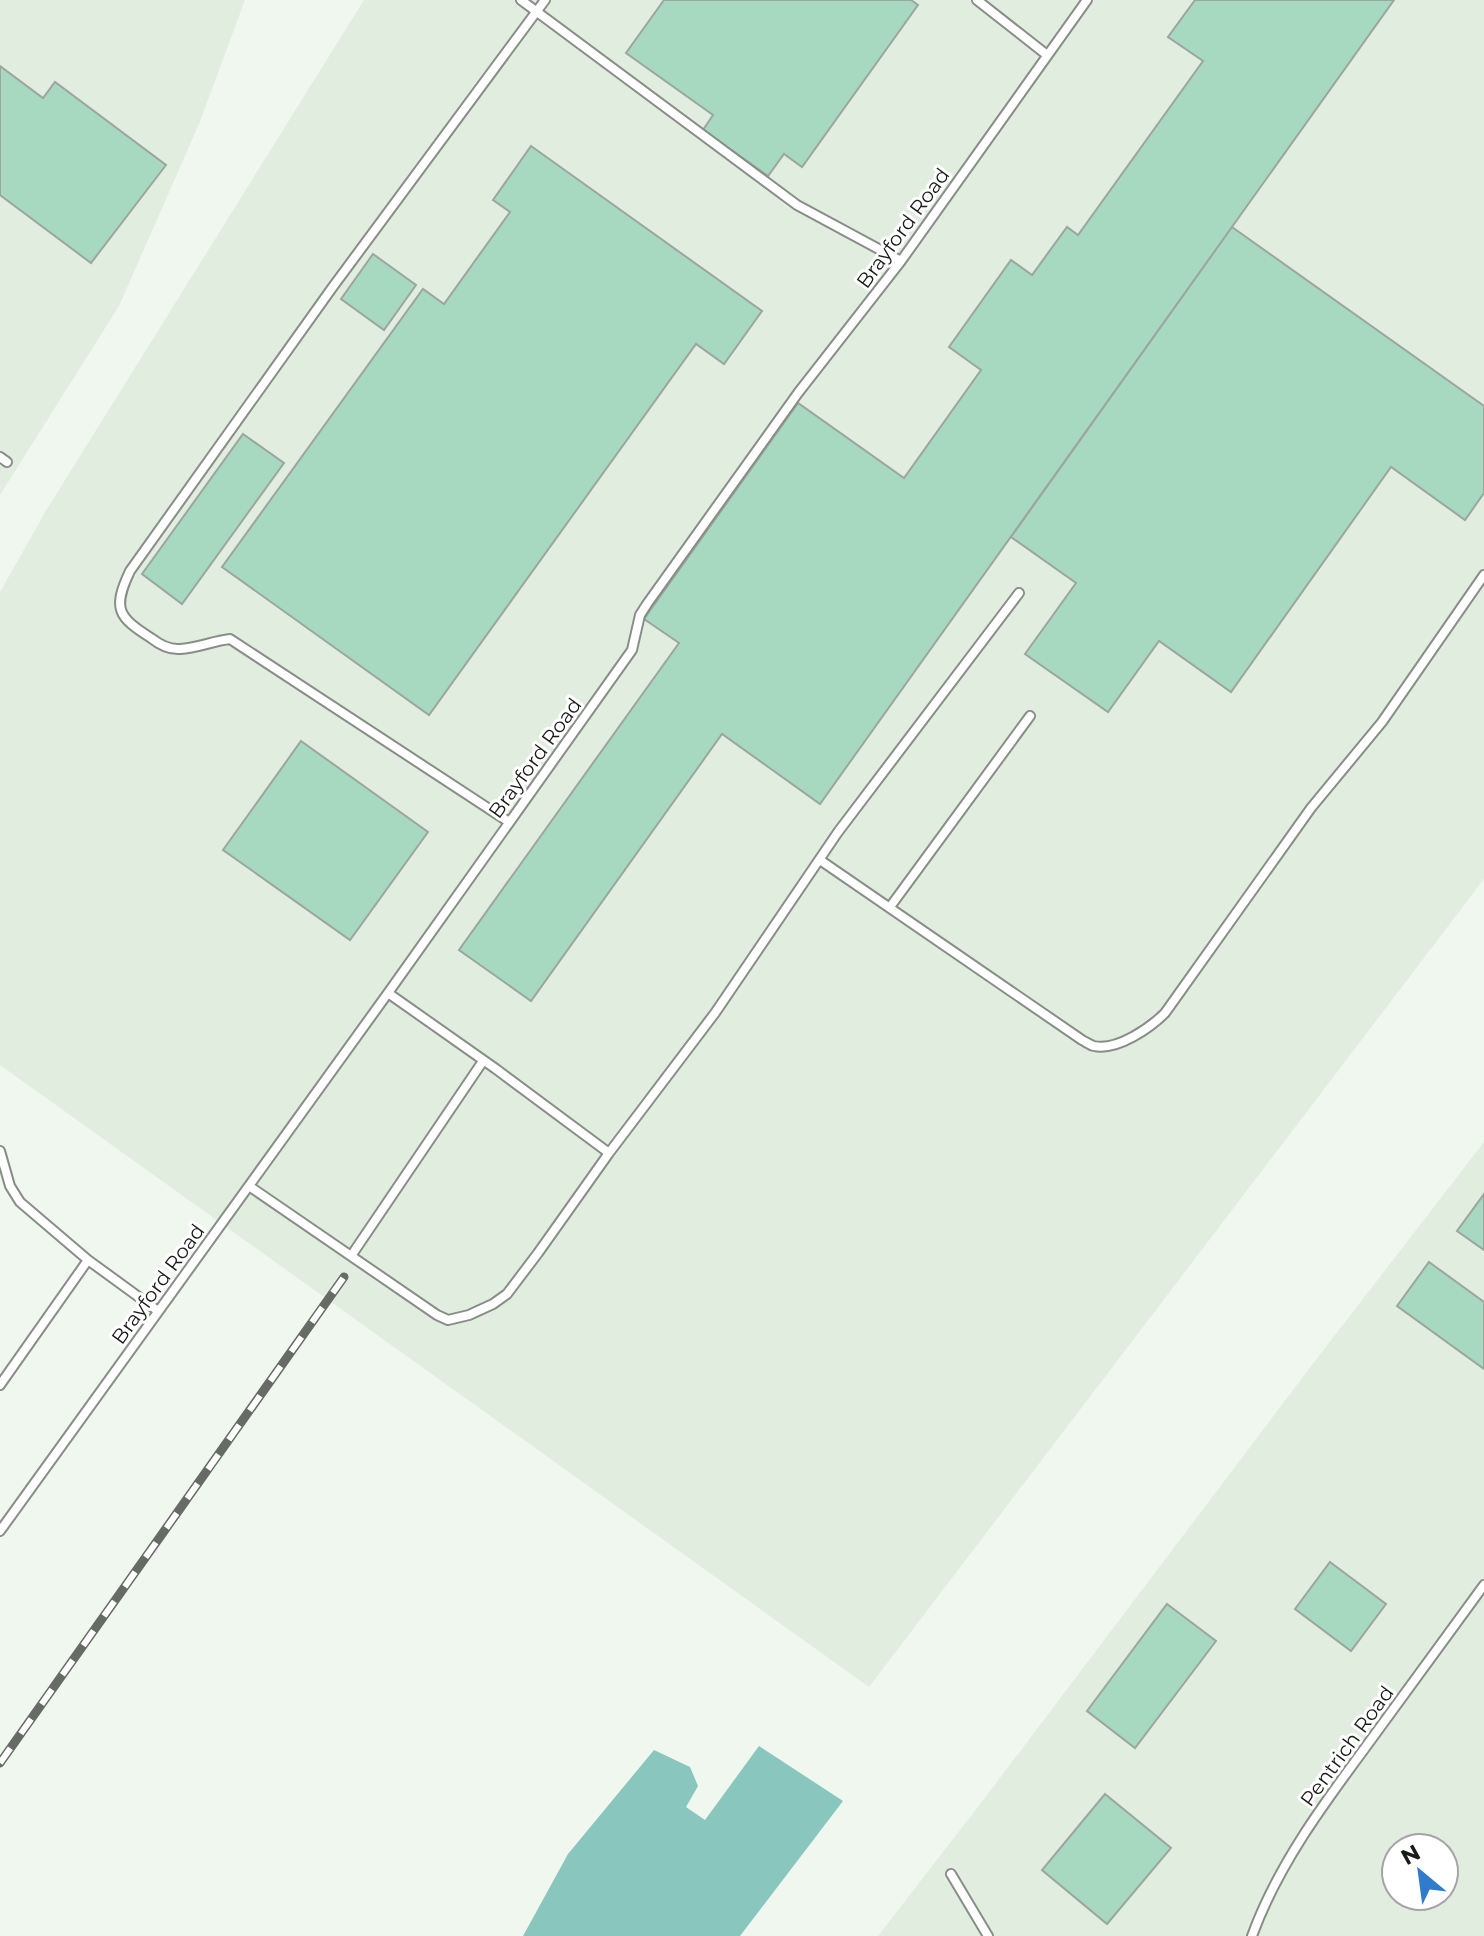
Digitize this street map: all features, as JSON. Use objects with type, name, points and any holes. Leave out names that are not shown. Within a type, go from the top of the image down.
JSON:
[{"type":"lane","points":[[521,0],[797,205],[901,261]]},
{"type":"lane","points":[[509,822],[230,639],[178,650],[164,647],[127,622],[121,607],[120,592],[130,571],[332,288],[545,0]]},
{"type":"lane","points":[[977,0],[1047,55]]},
{"type":"lane","name":"Brayford Road","points":[[0,1531],[632,650],[640,615],[647,604],[798,393],[901,261],[1087,0]]},
{"type":"lane","points":[[820,860],[1082,1040],[1095,1046],[1105,1046],[1130,1038],[1165,1013],[1311,808],[1382,722],[1484,575]]},
{"type":"lane","points":[[249,1186],[448,1320],[481,1311],[507,1294],[715,1013],[848,819],[1019,593]]},
{"type":"lane","points":[[890,907],[1030,716]]},
{"type":"lane","points":[[388,993],[609,1153]]},
{"type":"lane","points":[[351,1256],[483,1061]]},
{"type":"lane","points":[[0,1151],[10,1186],[20,1202],[88,1260],[158,1311]]},
{"type":"lane","points":[[0,1385],[88,1260]]},
{"type":"lane","name":"Pentrich Road","points":[[1252,1936],[1281,1872],[1339,1782],[1484,1585]]},
{"type":"lane","points":[[951,1874],[988,1936]]},
{"type":"shaded area","points":[[0,0],[245,0],[199,124],[119,306],[0,495]]},
{"type":"shaded area","points":[[364,0],[1484,0],[1484,879],[869,1687],[0,1065],[0,592],[47,509]]},
{"type":"shaded area","points":[[1484,1142],[1484,1936],[878,1936]]},
{"type":"water","points":[[759,1746],[843,1801],[740,1936],[523,1936],[568,1854],[654,1750],[690,1767],[698,1786],[686,1807],[705,1820]]},
{"type":"building","points":[[664,0],[911,0],[918,5],[802,167],[784,154],[768,176],[703,130],[713,115],[626,53]]},
{"type":"building","points":[[1195,0],[1394,0],[820,804],[722,734],[531,1001],[459,950],[679,643],[644,619],[798,403],[904,478],[981,370],[949,347],[1011,260],[1032,275],[1067,227],[1078,235],[1203,61],[1168,37]]},
{"type":"building","points":[[0,66],[43,98],[55,82],[166,165],[91,263],[0,195]]},
{"type":"building","points":[[531,146],[762,311],[724,364],[696,344],[429,715],[222,567],[423,289],[444,304],[510,212],[493,200]]},
{"type":"building","points":[[1232,227],[1484,406],[1484,493],[1465,520],[1391,467],[1231,692],[1159,641],[1108,712],[1025,654],[1076,583],[1011,537]]},
{"type":"building","points":[[373,254],[416,285],[384,330],[341,299]]},
{"type":"building","points":[[243,434],[284,463],[182,604],[142,574]]},
{"type":"building","points":[[301,741],[428,832],[350,940],[223,850]]},
{"type":"building","points":[[1484,1194],[1484,1250],[1457,1231]]},
{"type":"building","points":[[1429,1262],[1484,1302],[1484,1369],[1397,1306]]},
{"type":"building","points":[[1330,1562],[1386,1604],[1351,1651],[1295,1609]]},
{"type":"building","points":[[1167,1604],[1216,1641],[1135,1748],[1087,1711]]},
{"type":"building","points":[[1105,1794],[1171,1848],[1107,1924],[1042,1870]]},
{"type":"railway","points":[[0,1763],[344,1277]]}]
